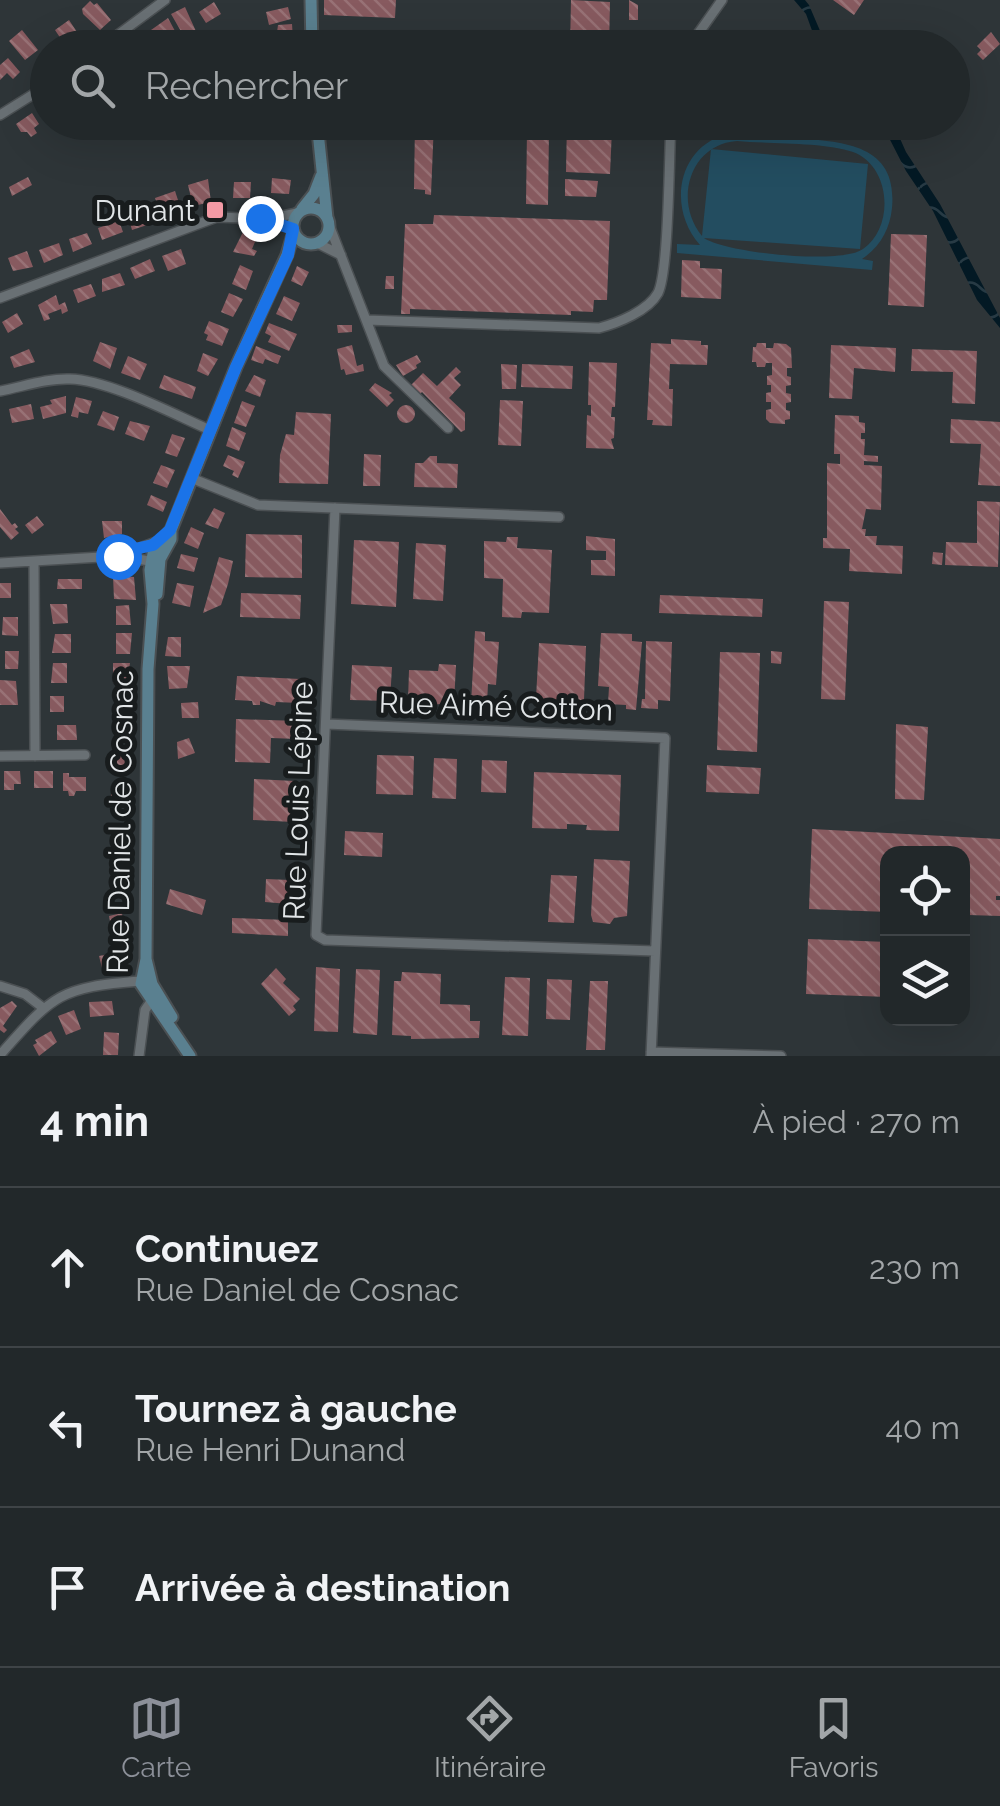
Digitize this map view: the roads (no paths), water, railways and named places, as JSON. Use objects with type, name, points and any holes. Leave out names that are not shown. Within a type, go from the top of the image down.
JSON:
[{"type":"street","points":[[125,30],[166,0]]},
{"type":"street","points":[[303,0],[309,30]]},
{"type":"street","points":[[311,0],[312,30]]},
{"type":"street","points":[[701,30],[722,0]]},
{"type":"street","points":[[0,115],[30,96]]},
{"type":"street","points":[[288,255],[325,236],[328,222],[318,140]]},
{"type":"street","points":[[366,320],[599,328],[616,324],[659,291],[670,140]]},
{"type":"street","points":[[294,230],[321,176]]},
{"type":"street","points":[[0,298],[217,216],[268,218],[319,210],[344,256],[384,366],[448,428]]},
{"type":"street","points":[[268,218],[294,230],[299,239],[344,256]]},
{"type":"street","name":"Rue Daniel de Cosnac","points":[[190,1056],[174,1029],[172,1017],[149,989],[146,959],[148,669],[156,562],[171,539],[166,534],[288,255],[294,230]]},
{"type":"street","points":[[0,391],[56,379],[94,382],[210,430]]},
{"type":"street","points":[[191,478],[258,505],[559,517]]},
{"type":"street","name":"Rue Louis Lépine","points":[[335,508],[316,935],[325,940],[655,951]]},
{"type":"street","points":[[118,556],[121,552],[146,548],[166,534]]},
{"type":"street","points":[[0,564],[118,556],[156,562]]},
{"type":"street","points":[[34,562],[35,756]]},
{"type":"street","name":"Rue Aimé Cotton","points":[[326,724],[665,738],[655,951]]},
{"type":"street","points":[[0,756],[85,755]]},
{"type":"street","points":[[655,951],[651,1054],[781,1056]]},
{"type":"street","points":[[0,1055],[42,1007],[82,988],[117,985],[149,989],[139,1056]]},
{"type":"street","points":[[0,986],[25,994],[42,1007]]},
{"type":"water","points":[[794,0],[805,0],[820,30],[812,30],[806,14]]},
{"type":"water","points":[[890,140],[901,140],[940,204],[1000,318],[1000,328],[977,300],[933,211]]},
{"type":"place","name":"Dunant","points":[[215,210]]}]
